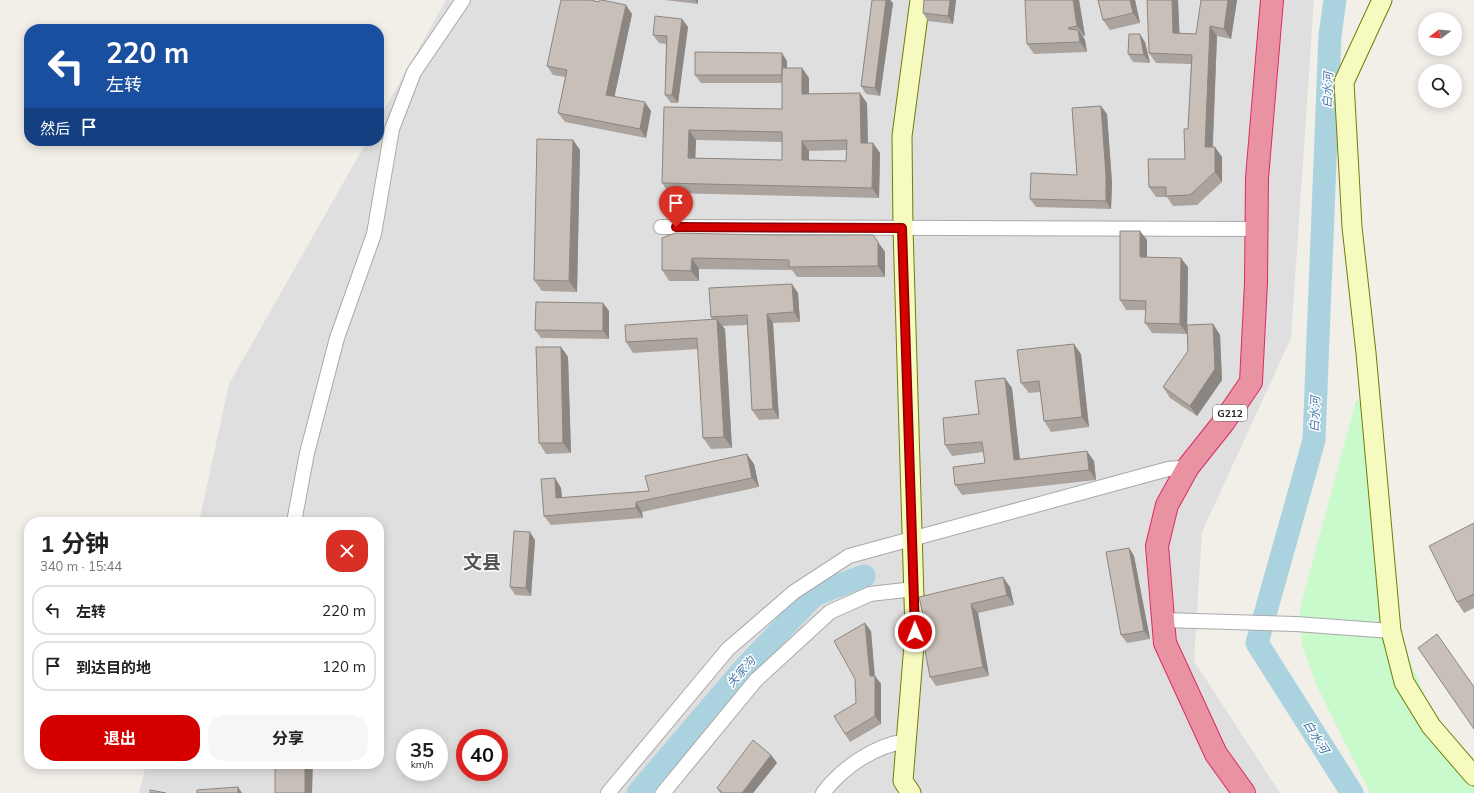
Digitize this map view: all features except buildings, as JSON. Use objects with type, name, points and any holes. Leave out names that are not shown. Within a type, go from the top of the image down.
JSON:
[{"type":"highway","name":"G212","points":[[1244,793],[1212,747],[1165,643],[1170,620],[1158,546],[1167,505],[1188,467],[1224,423],[1251,382],[1257,229],[1257,178],[1272,0]]},
{"type":"street","points":[[295,517],[307,452],[334,345],[374,234],[392,129],[414,72],[463,0]]},
{"type":"street","points":[[911,793],[903,781],[915,632],[902,228],[902,136],[920,0]]},
{"type":"street","points":[[1382,0],[1344,82],[1352,227],[1366,352],[1391,631],[1404,682],[1431,726],[1474,776]]},
{"type":"street","points":[[661,227],[1257,229]]},
{"type":"street","points":[[608,793],[728,649],[794,592],[849,556],[1168,469],[1188,467]]},
{"type":"street","points":[[663,793],[756,680],[830,612],[870,594],[914,589]]},
{"type":"street","points":[[1170,620],[1296,624],[1391,631]]},
{"type":"street","points":[[823,793],[842,774],[868,753],[891,743],[906,741]]},
{"type":"shaded area","points":[[446,0],[1314,0],[1291,338],[1202,532],[1194,661],[1280,793],[139,793],[145,769],[384,769],[384,517],[200,517],[229,384],[364,146],[384,146],[384,110]]},
{"type":"green space","points":[[1373,398],[1389,587],[1411,664],[1435,718],[1474,779],[1474,793],[1370,793],[1316,684],[1302,645],[1300,608],[1356,401]]},
{"type":"waterway","name":"白水河","points":[[1335,0],[1330,35],[1314,440],[1257,643],[1352,793]]},
{"type":"waterway","name":"关家沟","points":[[638,793],[742,671],[814,595],[864,576]]},
{"type":"district","name":"文县","points":[[482,562]]},
{"type":"route","points":[[676,227],[902,228],[915,632]]}]
